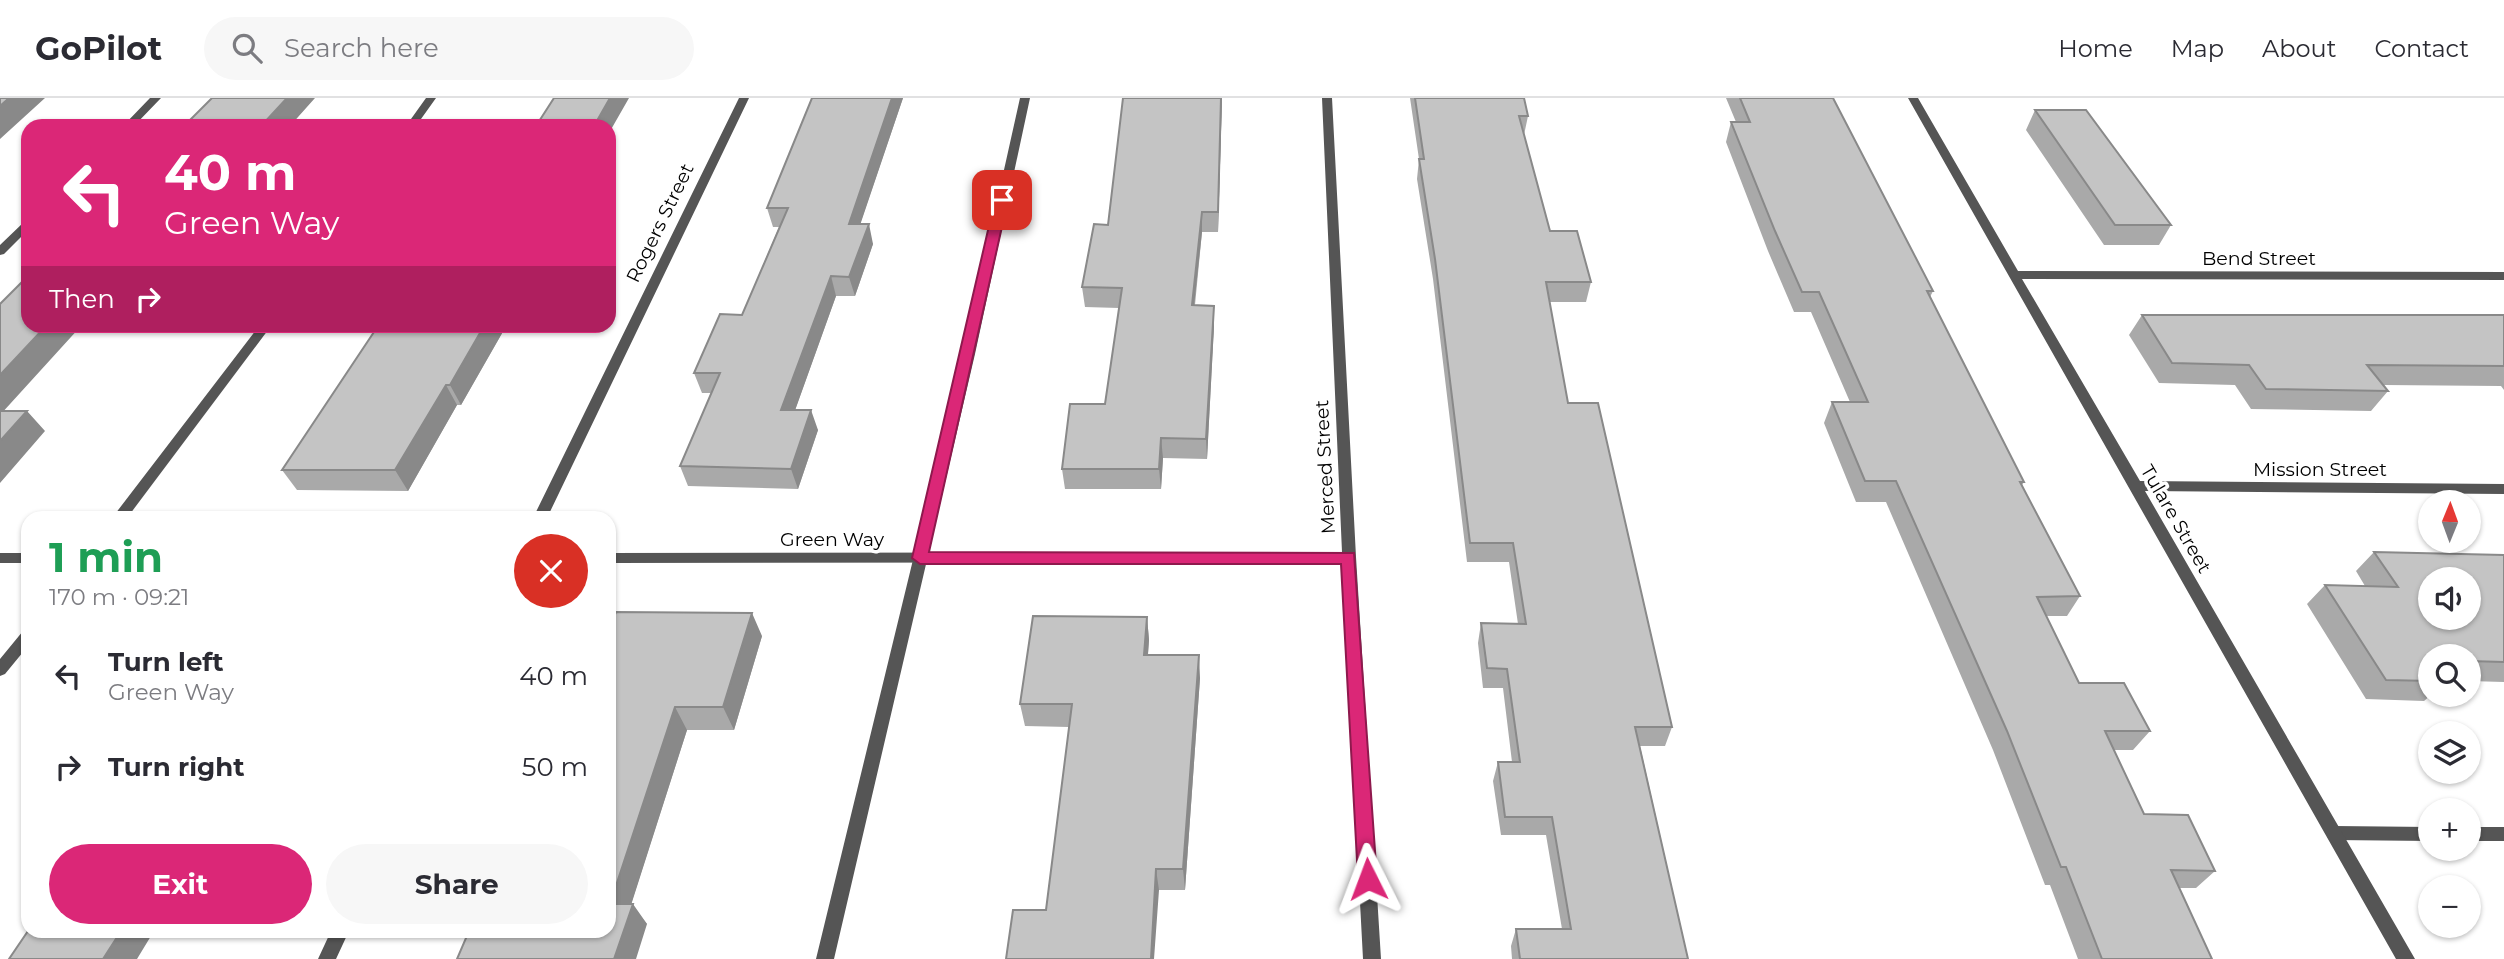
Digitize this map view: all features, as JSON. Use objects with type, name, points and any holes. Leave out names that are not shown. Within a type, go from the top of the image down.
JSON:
[{"type":"street","points":[[135,119],[156,98]]},
{"type":"street","points":[[416,119],[431,98]]},
{"type":"street","name":"Rogers Street","points":[[543,511],[744,98]]},
{"type":"street","points":[[825,959],[1025,98]]},
{"type":"street","name":"Merced Street","points":[[1327,98],[1372,959]]},
{"type":"street","name":"Tulare Street","points":[[1913,98],[2406,959]]},
{"type":"street","points":[[0,252],[21,231]]},
{"type":"street","name":"Bend Street","points":[[2015,275],[2504,276]]},
{"type":"street","points":[[124,511],[260,333]]},
{"type":"street","name":"Mission Street","points":[[2135,486],[2504,489]]},
{"type":"street","points":[[0,558],[21,558]]},
{"type":"street","name":"Green Way","points":[[616,558],[1349,558]]},
{"type":"street","points":[[0,670],[21,644]]},
{"type":"street","points":[[2334,833],[2418,834]]},
{"type":"street","points":[[2481,834],[2504,834]]},
{"type":"street","points":[[327,959],[337,938]]},
{"type":"building","points":[[0,98],[9,98],[0,106]]},
{"type":"building","points":[[212,98],[287,98],[268,119],[191,119]]},
{"type":"building","points":[[554,98],[610,98],[598,119],[540,119]]},
{"type":"building","points":[[812,98],[892,98],[849,224],[869,224],[849,277],[831,276],[781,410],[811,410],[791,469],[680,466],[720,373],[694,373],[720,314],[742,315],[788,208],[767,208]]},
{"type":"building","points":[[1123,98],[1221,98],[1218,212],[1202,212],[1192,305],[1214,306],[1206,439],[1161,438],[1159,469],[1062,469],[1070,404],[1105,404],[1122,288],[1082,287],[1094,224],[1108,225]]},
{"type":"building","points":[[1415,98],[1524,98],[1528,116],[1519,116],[1550,231],[1577,231],[1591,282],[1546,282],[1568,403],[1598,403],[1672,727],[1635,727],[1688,959],[1520,959],[1516,929],[1571,929],[1552,817],[1505,817],[1498,762],[1520,762],[1507,669],[1487,668],[1481,623],[1526,624],[1513,543],[1470,543],[1435,259],[1419,159],[1424,159]]},
{"type":"building","points":[[1740,98],[1833,98],[1933,291],[1927,291],[2024,482],[2020,482],[2080,596],[2037,597],[2079,683],[2124,683],[2150,731],[2105,731],[2144,814],[2188,815],[2215,871],[2171,870],[2212,959],[2102,959],[2066,867],[2061,867],[2007,731],[1896,481],[1865,481],[1832,402],[1868,402],[1819,292],[1802,292],[1775,231],[1731,122],[1750,122]]},
{"type":"building","points":[[2035,110],[2086,110],[2171,225],[2115,225]]},
{"type":"building","points":[[21,283],[21,333],[39,333],[0,375],[0,304]]},
{"type":"building","points":[[2142,315],[2504,315],[2504,366],[2367,365],[2388,391],[2266,389],[2249,365],[2172,363]]},
{"type":"building","points":[[373,333],[480,333],[395,470],[282,470]]},
{"type":"building","points":[[0,411],[27,411],[0,441]]},
{"type":"building","points":[[2374,552],[2504,555],[2504,662],[2481,661],[2481,644],[2418,644],[2418,681],[2386,680],[2325,585],[2398,587]]},
{"type":"building","points":[[616,612],[752,613],[723,707],[675,707],[616,886]]},
{"type":"building","points":[[1033,616],[1147,617],[1144,655],[1199,655],[1183,869],[1156,869],[1151,959],[1006,959],[1013,910],[1046,910],[1072,704],[1020,704]]},
{"type":"building","points":[[616,904],[633,904],[614,959],[457,959],[466,938],[616,938]]},
{"type":"building","points":[[23,938],[116,938],[103,959],[9,959]]},
{"type":"route","points":[[1002,200],[969,354],[920,558],[1349,558],[1368,879]]}]
